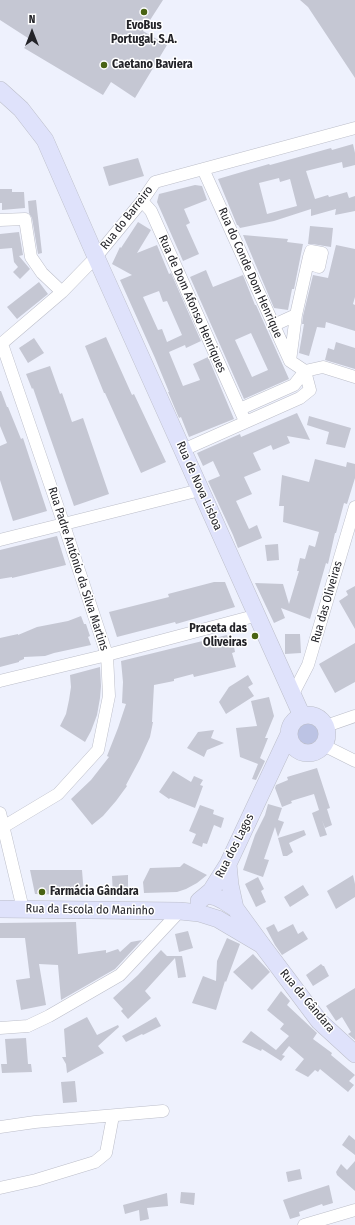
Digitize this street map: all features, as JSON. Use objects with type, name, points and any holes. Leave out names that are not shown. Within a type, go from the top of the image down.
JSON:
[{"type":"street","name":"Rua de Nova Lisboa","points":[[0,90],[21,109],[45,140],[302,716]]},
{"type":"street","name":"Rua do Barreiro","points":[[1,344],[62,292],[96,257],[155,182],[355,128]]},
{"type":"street","name":"Rua do Conde Dom Henrique","points":[[203,169],[290,361]]},
{"type":"street","name":"Rua de Dom Afonso Henriques","points":[[142,200],[151,211],[245,421]]},
{"type":"street","points":[[0,220],[25,219],[31,257],[42,273],[62,292]]},
{"type":"street","points":[[183,450],[245,421],[300,398],[310,390],[305,371],[290,361],[296,315],[308,263]]},
{"type":"street","points":[[274,325],[296,315]]},
{"type":"street","name":"Rua Padre António da Silva Martins","points":[[1,344],[64,525],[107,655],[109,696],[98,750],[58,794],[3,827]]},
{"type":"street","points":[[240,409],[294,385],[305,371],[323,368],[355,377]]},
{"type":"street","points":[[294,385],[300,398]]},
{"type":"street","points":[[0,540],[200,490]]},
{"type":"street","name":"Rua das Oliveiras","points":[[293,694],[308,665],[355,507]]},
{"type":"street","points":[[0,681],[107,655],[258,615]]},
{"type":"street","points":[[302,716],[316,716],[322,720],[326,726],[326,741],[316,751],[301,751],[295,747],[291,741],[291,726],[295,720],[302,716]]},
{"type":"street","points":[[326,726],[355,716]]},
{"type":"street","points":[[274,767],[290,734]]},
{"type":"street","points":[[323,745],[355,761]]},
{"type":"street","points":[[274,767],[301,751]]},
{"type":"street","name":"Rua dos Lagos","points":[[180,911],[203,899],[211,891],[228,864],[274,767]]},
{"type":"street","points":[[0,813],[24,909]]},
{"type":"street","name":"Rua da Gândara","points":[[228,864],[230,885],[235,908]]},
{"type":"street","name":"Rua da Gândara","points":[[218,919],[209,907],[207,895],[216,897],[235,908],[320,1020],[355,1054]]},
{"type":"street","name":"Rua da Escola do Maninho","points":[[0,909],[180,911]]},
{"type":"street","points":[[0,1028],[28,1026],[49,1016],[120,975],[180,911]]},
{"type":"street","name":"Rua da Gândara","points":[[180,911],[198,913],[218,919],[262,945]]},
{"type":"street","points":[[0,1127],[35,1122],[163,1111]]},
{"type":"street","points":[[0,1188],[36,1180],[95,1162],[106,1153],[113,1116]]},
{"type":"street","points":[[304,1225],[355,1210]]},
{"type":"shaded area","points":[[308,723],[316,726],[319,734],[316,742],[308,745],[300,742],[297,734],[300,726]]},
{"type":"building","name":"Caetano Baviera","points":[[0,0],[163,0],[143,31],[167,45],[135,98],[111,82],[103,95],[24,48],[31,40],[0,20]]},
{"type":"building","points":[[300,0],[355,0],[355,78],[308,7]]},
{"type":"building","points":[[353,144],[355,165],[343,168],[342,162],[306,171],[315,199],[347,192],[349,198],[355,196],[355,211],[335,215],[336,209],[311,216],[311,209],[274,221],[240,228],[237,225],[218,179],[331,148],[332,150]],"holes":[[[279,178],[280,182],[290,179],[297,206],[267,214],[259,183]]]},
{"type":"building","points":[[138,158],[144,176],[109,186],[103,167]]},
{"type":"building","points":[[195,185],[202,186],[207,200],[184,209],[190,223],[186,225],[199,254],[183,261],[157,202],[159,194]]},
{"type":"building","points":[[0,189],[12,189],[12,192],[24,192],[25,208],[2,210],[2,203],[0,203]]},
{"type":"building","points":[[36,200],[42,253],[38,254],[32,218],[29,213],[28,201]]},
{"type":"building","points":[[138,222],[151,230],[137,253],[157,245],[201,341],[186,348],[185,345],[169,352],[183,386],[200,380],[193,364],[208,357],[234,419],[189,437],[181,417],[179,418],[155,358],[120,280],[132,275],[112,264],[120,247],[121,248]],"holes":[[[159,291],[163,302],[167,301],[182,335],[167,342],[162,329],[158,330],[143,297]]]},
{"type":"building","points":[[310,226],[333,228],[331,247],[308,244]]},
{"type":"building","points":[[19,232],[23,255],[19,256],[30,269],[20,279],[13,272],[18,267],[14,262],[12,248],[0,249],[0,234]]},
{"type":"building","points":[[243,235],[288,239],[287,242],[303,244],[288,310],[274,308]]},
{"type":"building","points":[[336,245],[355,249],[355,297],[353,304],[355,305],[355,331],[326,322],[325,328],[317,327],[309,356],[299,353],[304,324],[302,324],[303,316],[313,275],[328,278]]},
{"type":"building","points":[[206,270],[213,287],[243,275],[289,379],[244,399],[190,277]],"holes":[[[251,333],[268,370],[252,377],[235,340]]]},
{"type":"building","points":[[39,282],[48,294],[17,319],[7,307]]},
{"type":"building","points":[[106,337],[132,395],[134,394],[166,462],[141,473],[104,393],[85,346]]},
{"type":"building","points":[[34,338],[44,353],[28,363],[19,348]]},
{"type":"building","points":[[336,342],[355,348],[355,369],[325,360],[328,348],[334,350]]},
{"type":"building","points":[[50,366],[60,394],[62,393],[72,422],[83,418],[109,494],[74,506],[33,388],[32,389],[26,374]]},
{"type":"building","points":[[0,391],[21,439],[23,438],[47,511],[13,521],[0,480],[0,446],[7,443],[0,426]]},
{"type":"building","points":[[297,413],[310,440],[287,436],[290,443],[273,450],[271,445],[253,453],[261,470],[244,477],[252,494],[236,501],[249,529],[257,525],[262,538],[238,548],[208,481],[220,476],[213,461],[203,466],[197,453],[240,434],[241,437]]},
{"type":"building","points":[[309,416],[351,428],[345,448],[326,444],[329,432],[307,425]]},
{"type":"building","points":[[315,459],[346,467],[347,462],[355,464],[355,478],[347,504],[344,503],[328,564],[326,563],[310,619],[281,608],[285,618],[274,623],[255,583],[283,584],[289,604],[299,571],[297,571],[300,558],[305,559],[309,545],[315,547],[319,532],[283,522],[284,506],[279,506],[282,475],[309,482]]},
{"type":"building","points":[[57,536],[66,565],[12,578],[0,579],[0,550]]},
{"type":"building","points":[[278,544],[279,560],[267,561],[265,545]]},
{"type":"building","points":[[214,582],[225,582],[235,607],[176,624],[175,622],[117,637],[109,612],[169,597],[168,594]]},
{"type":"building","points":[[355,586],[355,629],[339,601],[348,595],[346,591]]},
{"type":"building","points":[[81,616],[84,624],[86,624],[91,645],[45,656],[24,657],[24,659],[19,662],[0,667],[0,638],[18,635],[37,627],[68,621]]},
{"type":"building","points":[[285,634],[300,634],[301,653],[285,654]]},
{"type":"building","points":[[227,635],[229,642],[233,641],[235,652],[232,653],[236,667],[194,677],[193,674],[174,679],[174,681],[154,685],[153,722],[150,737],[126,785],[127,786],[103,816],[92,825],[71,799],[91,780],[109,757],[107,756],[126,704],[122,703],[123,682],[121,661]]},
{"type":"building","points":[[355,643],[355,682],[335,693],[319,664]]},
{"type":"building","points":[[100,667],[101,686],[97,715],[85,742],[60,726],[66,714],[69,700],[71,687],[70,675]]},
{"type":"building","points":[[248,675],[253,684],[248,687],[254,696],[226,714],[219,702],[229,687]]},
{"type":"building","points":[[269,697],[274,716],[265,738],[268,738],[260,758],[265,761],[256,780],[252,779],[258,764],[240,757],[236,728],[257,726],[251,701]]},
{"type":"building","points":[[214,730],[211,738],[224,743],[207,750],[204,757],[187,748],[198,732]]},
{"type":"building","points":[[317,768],[330,808],[327,809],[332,825],[325,828],[322,820],[327,835],[320,837],[312,813],[319,810],[314,794],[291,801],[292,803],[282,807],[275,788],[276,785],[288,780],[287,777]]},
{"type":"building","points":[[173,771],[191,782],[194,776],[203,780],[200,785],[203,786],[195,808],[170,798],[169,799],[159,792]]},
{"type":"building","points":[[268,804],[282,808],[278,820],[284,822],[278,837],[275,827],[264,859],[269,860],[263,877],[243,870]]},
{"type":"building","points":[[200,805],[214,810],[213,814],[224,818],[221,828],[214,825],[207,844],[203,843],[202,847],[192,843],[196,834],[189,831]]},
{"type":"building","points":[[304,830],[306,835],[289,843],[293,852],[287,856],[283,856],[278,838]]},
{"type":"building","points":[[184,863],[207,875],[197,883],[177,892],[144,893],[143,882],[150,868],[180,867]]},
{"type":"building","points":[[30,870],[82,870],[84,895],[35,894]]},
{"type":"building","points":[[128,875],[128,895],[113,895],[112,876]]},
{"type":"building","points":[[353,875],[355,897],[336,909],[327,891]]},
{"type":"building","points":[[258,877],[264,889],[261,891],[266,902],[256,907],[245,884]]},
{"type":"building","points":[[303,885],[309,895],[290,907],[284,897]]},
{"type":"building","points":[[76,922],[78,954],[106,950],[106,953],[118,949],[120,952],[131,942],[142,940],[115,969],[61,1000],[58,965],[39,964],[46,1005],[21,1010],[16,980],[30,978],[25,938],[0,938],[0,923]]},
{"type":"building","points":[[274,924],[278,932],[293,924],[298,934],[303,931],[308,939],[282,955],[266,928]]},
{"type":"building","points":[[188,931],[193,948],[179,952],[175,934]]},
{"type":"building","points":[[227,938],[240,944],[226,982],[225,981],[216,1010],[192,1003],[203,976],[216,981],[217,961]]},
{"type":"building","points":[[161,950],[167,956],[182,956],[186,977],[178,978],[175,958],[145,991],[151,998],[128,1019],[121,1011],[123,1009],[113,998],[138,975]]},
{"type":"building","points":[[253,954],[270,972],[252,990],[233,972]]},
{"type":"building","points":[[321,964],[324,966],[329,976],[313,986],[306,975]]},
{"type":"building","points":[[355,988],[355,1040],[348,1034],[351,1032],[342,1017],[336,1021],[326,1006]]},
{"type":"building","points":[[281,991],[290,1001],[287,1005],[317,1033],[313,1039],[332,1053],[331,1055],[355,1075],[349,1081],[354,1085],[348,1092],[320,1069],[318,1072],[315,1070],[308,1077],[295,1070],[304,1059],[289,1046],[282,1055],[285,1056],[281,1061],[262,1049],[261,1051],[242,1042],[251,1031],[276,1050],[289,1036],[280,1029],[284,1024],[267,1010]]},
{"type":"building","points":[[87,1017],[97,1035],[118,1025],[119,1027],[98,1046],[104,1053],[67,1073],[66,1064],[62,1057],[66,1057],[64,1029]]},
{"type":"building","points":[[156,1017],[161,1026],[126,1042],[122,1036]]},
{"type":"building","points":[[26,1038],[28,1064],[31,1064],[32,1072],[2,1073],[1,1064],[7,1064],[5,1039]]},
{"type":"building","points":[[75,1081],[77,1102],[63,1103],[61,1082]]},
{"type":"building","points":[[349,1135],[355,1140],[355,1155],[342,1145]]},
{"type":"building","points":[[355,1161],[355,1191],[337,1175],[336,1172],[341,1164],[347,1170]]},
{"type":"building","points":[[300,1169],[302,1179],[288,1182],[286,1172]]},
{"type":"building","points":[[329,1185],[333,1203],[323,1206],[322,1204],[299,1212],[300,1216],[290,1219],[283,1200]]},
{"type":"building","points":[[181,1192],[195,1193],[194,1205],[180,1203]]},
{"type":"building","points":[[167,1193],[168,1206],[147,1208],[149,1219],[140,1221],[139,1210],[125,1214],[123,1205]]},
{"type":"place","name":"EvoBus Portugal, S.A.","points":[[144,12]]},
{"type":"place","name":"Caetano Baviera","points":[[104,65]]},
{"type":"place","name":"Praceta das Oliveiras","points":[[255,636]]},
{"type":"place","name":"Farmácia Gândara","points":[[42,892]]}]
